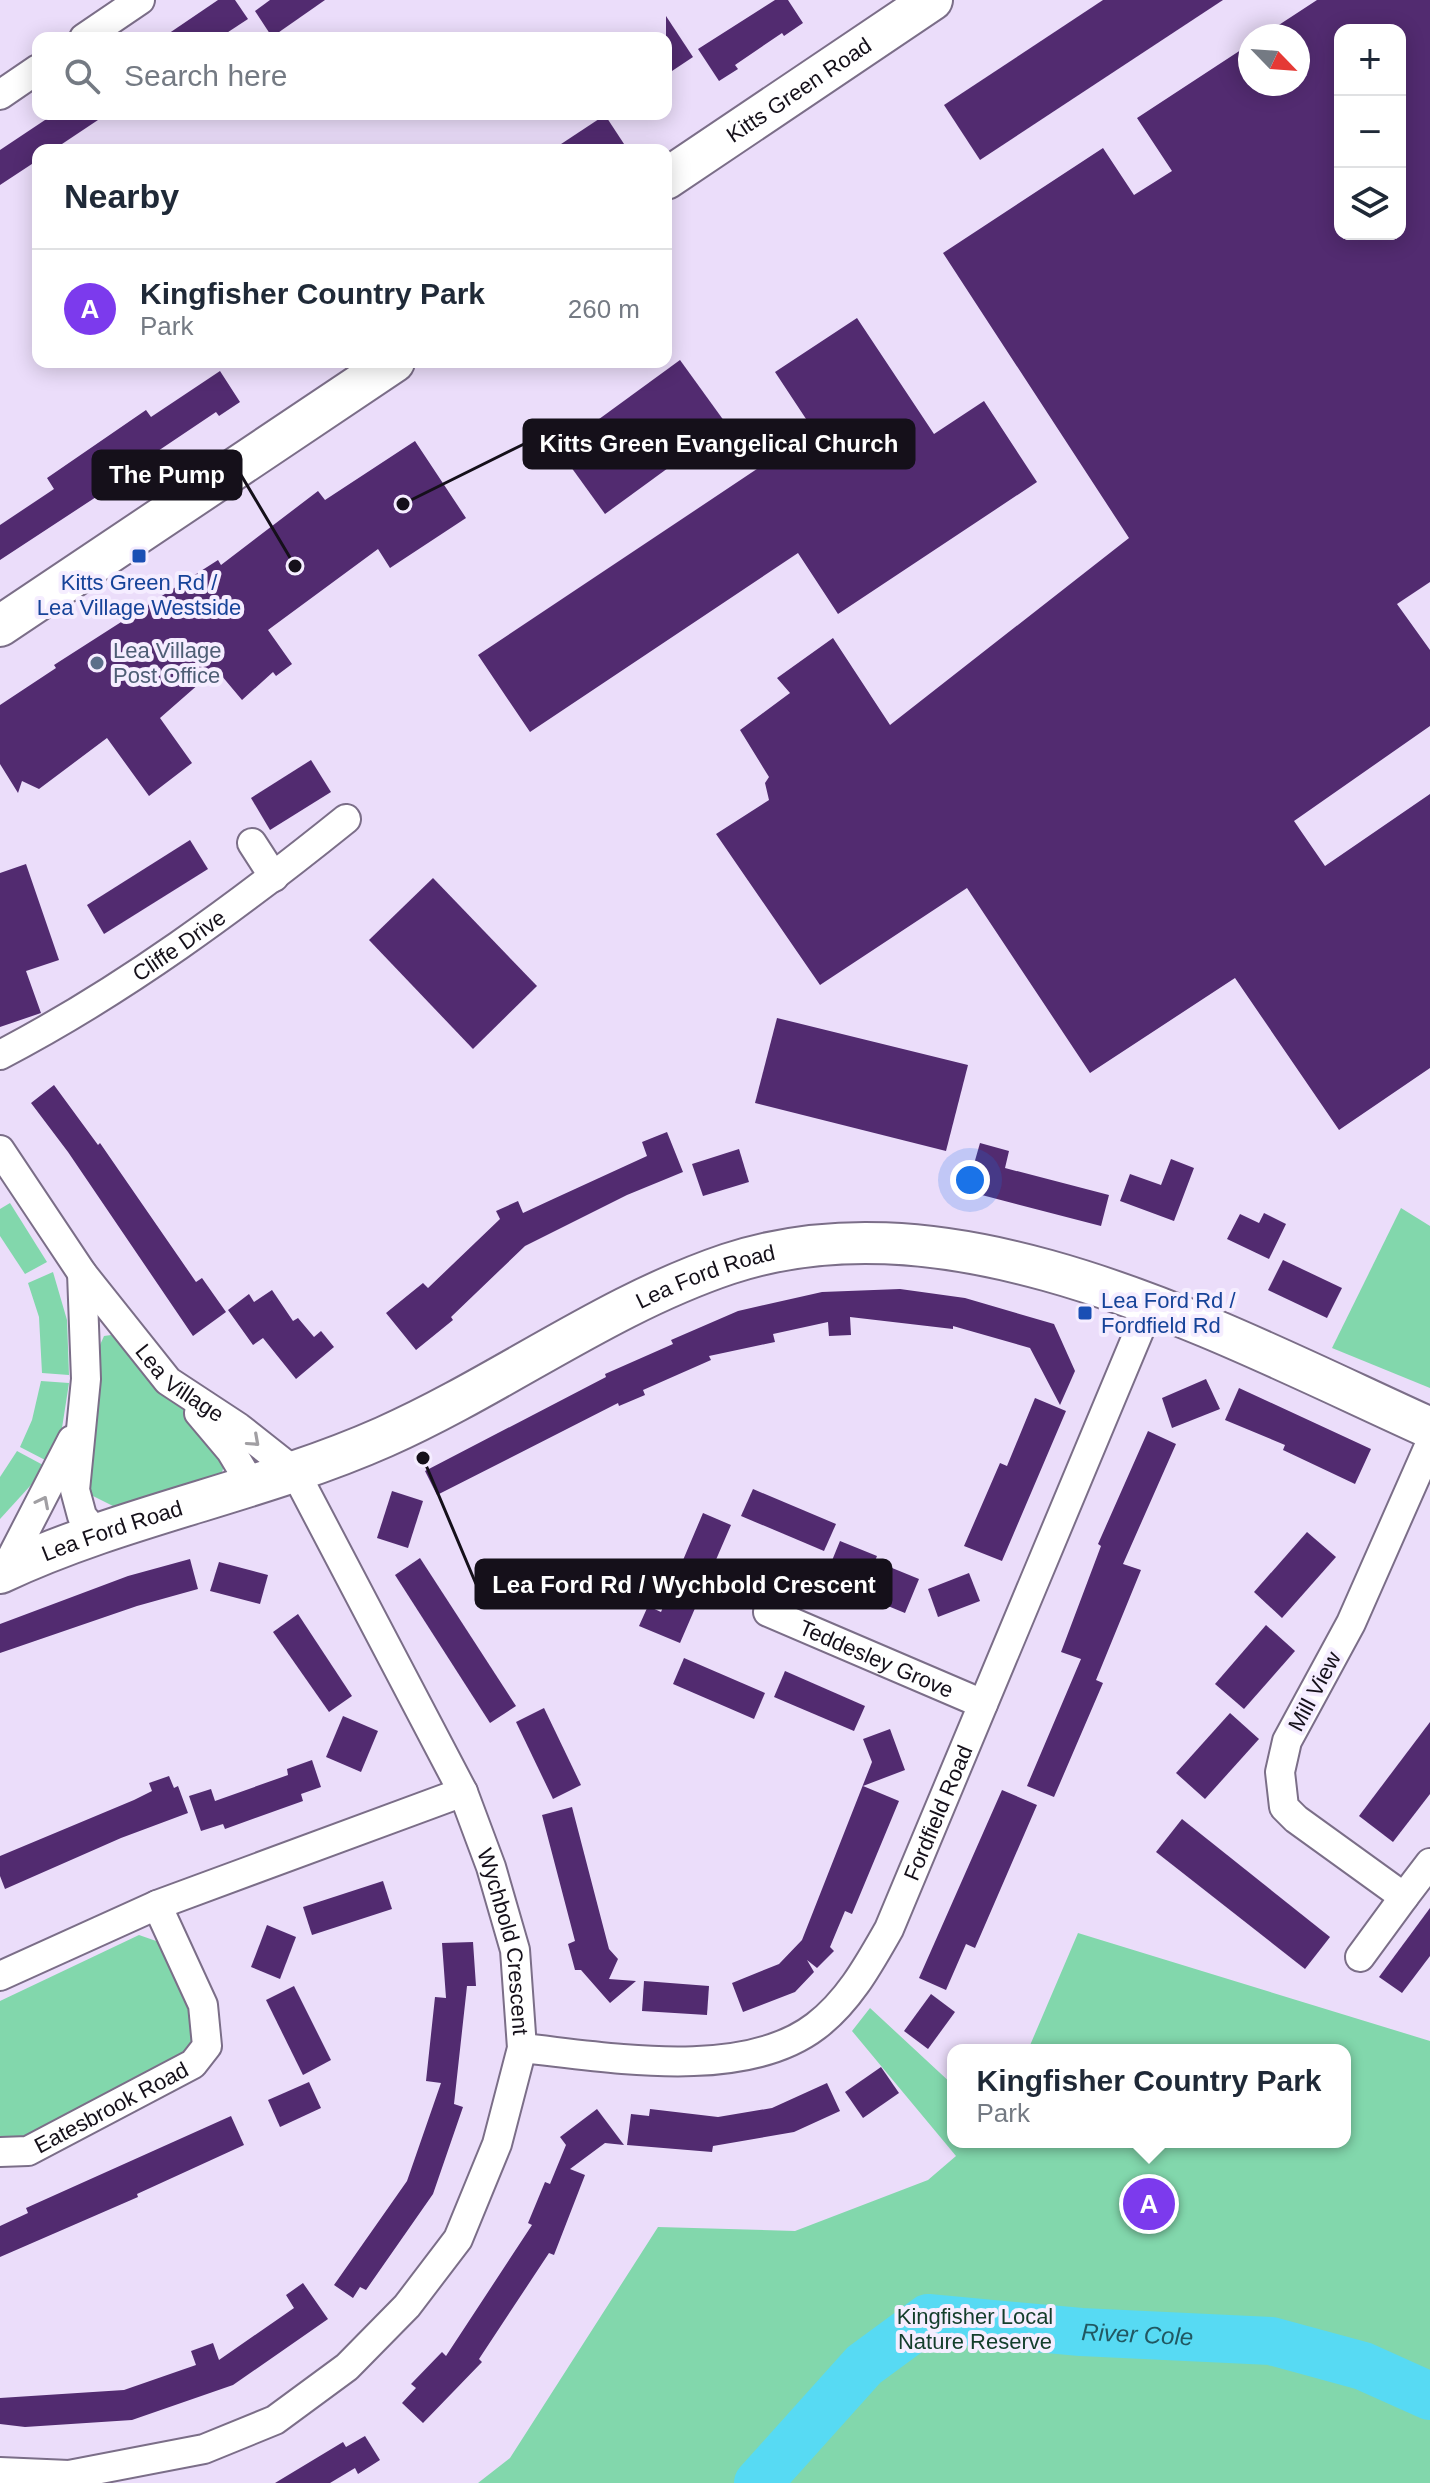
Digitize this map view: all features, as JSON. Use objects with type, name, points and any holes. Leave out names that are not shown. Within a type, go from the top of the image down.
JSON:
[{"type":"street","points":[[93,32],[140,0]]},
{"type":"street","name":"Kitts Green Road","points":[[672,175],[932,0]]},
{"type":"street","points":[[0,95],[32,73]]},
{"type":"street","points":[[0,626],[385,368]]},
{"type":"street","name":"Cliffe Drive","points":[[0,1055],[69,1019],[274,877],[346,819]]},
{"type":"street","points":[[252,843],[274,877]]},
{"type":"street","name":"Lea Village","points":[[0,1150],[82,1273],[168,1381],[238,1427],[295,1472]]},
{"type":"street","name":"Lea Ford Road","points":[[2,1572],[97,1534],[295,1472],[386,1436],[651,1297],[726,1265],[764,1254],[881,1241],[968,1250],[1150,1305],[1430,1428]]},
{"type":"street","name":"Lea Village","points":[[82,1273],[87,1342],[75,1490],[82,1516],[97,1534]]},
{"type":"street","name":"Fordfield Road","points":[[522,2048],[640,2061],[717,2061],[764,2051],[815,2027],[858,1982],[889,1929],[1150,1305]]},
{"type":"street","points":[[168,1381],[208,1420],[252,1486]]},
{"type":"street","name":"Lea Village","points":[[2,1572],[42,1504],[83,1417]]},
{"type":"street","name":"Mill View","points":[[1404,1897],[1284,1807],[1280,1772],[1287,1741],[1351,1623],[1430,1444]]},
{"type":"street","name":"Wychbold Crescent","points":[[0,2472],[69,2475],[204,2449],[275,2420],[347,2367],[407,2306],[458,2239],[497,2144],[522,2048],[515,1950],[491,1867],[463,1792],[295,1472]]},
{"type":"street","name":"Teddesley Grove","points":[[768,1612],[983,1704]]},
{"type":"street","points":[[0,1976],[157,1905],[463,1792]]},
{"type":"street","points":[[1360,1957],[1430,1863]]},
{"type":"street","name":"Eatesbrook Road","points":[[0,2152],[28,2151],[193,2064],[207,2046],[203,2005],[157,1905]]},
{"type":"green space","points":[[10,1203],[47,1262],[25,1274],[0,1236],[0,1209]]},
{"type":"green space","points":[[1401,1208],[1430,1226],[1430,1388],[1332,1348]]},
{"type":"green space","points":[[53,1272],[67,1320],[69,1375],[42,1373],[39,1317],[28,1283]]},
{"type":"green space","points":[[111,1335],[199,1422],[224,1466],[221,1475],[115,1507],[89,1494],[100,1345],[104,1336]]},
{"type":"green space","points":[[41,1381],[69,1383],[62,1428],[47,1461],[20,1447],[32,1420]]},
{"type":"green space","points":[[17,1451],[43,1465],[31,1485],[0,1519],[0,1477]]},
{"type":"green space","name":"Kingfisher Local Nature Reserve","points":[[1078,1933],[1430,2041],[1430,2483],[478,2483],[510,2458],[658,2227],[795,2231],[928,2180],[956,2156],[949,2148],[1351,2148],[1351,2044],[1031,2044]]},
{"type":"green space","points":[[139,1935],[159,1942],[187,1996],[194,2024],[193,2038],[187,2052],[24,2140],[0,2139],[0,2001]]},
{"type":"green space","name":"Kingfisher Local Nature Reserve","points":[[870,2008],[947,2079],[947,2145],[852,2031]]},
{"type":"building","points":[[218,0],[235,0],[248,19],[228,32],[171,32]]},
{"type":"building","points":[[270,0],[325,0],[279,32],[269,32],[255,11]]},
{"type":"building","points":[[775,0],[788,0],[803,23],[784,36],[782,33],[735,65],[738,69],[719,81],[698,49]]},
{"type":"building","points":[[1103,0],[1223,0],[980,160],[944,105]]},
{"type":"building","points":[[1317,0],[1430,0],[1430,582],[1397,604],[1430,650],[1430,726],[1294,821],[1325,866],[1430,794],[1430,1068],[1339,1130],[1235,978],[1090,1073],[967,888],[820,985],[716,834],[769,800],[765,783],[769,777],[740,730],[790,693],[777,678],[833,638],[890,725],[1129,538],[943,253],[1103,148],[1134,195],[1172,171],[1137,118],[1238,52],[1238,96],[1310,96],[1310,24],[1280,24]]},
{"type":"building","points":[[666,16],[693,57],[672,71],[672,32],[666,32]]},
{"type":"building","points":[[45,120],[98,120],[62,144],[32,144],[32,164],[0,185],[0,150]]},
{"type":"building","points":[[597,120],[608,120],[624,144],[561,144]]},
{"type":"building","points":[[857,318],[934,434],[984,401],[1037,482],[838,614],[798,553],[530,732],[478,655],[814,431],[775,372]]},
{"type":"building","points":[[680,360],[727,425],[605,514],[558,449]]},
{"type":"building","points":[[220,371],[240,402],[219,416],[216,412],[149,457],[151,461],[0,560],[0,525],[54,489],[47,478],[146,410],[151,417]]},
{"type":"building","points":[[415,441],[466,518],[390,568],[378,549],[268,630],[292,664],[276,676],[273,672],[242,700],[216,669],[160,718],[192,763],[149,796],[107,738],[39,789],[22,781],[18,793],[0,764],[0,705],[56,668],[54,665],[218,560],[221,565],[318,491],[325,500]]},
{"type":"building","points":[[311,760],[331,792],[270,830],[251,798]]},
{"type":"building","points":[[190,840],[208,869],[104,934],[87,905]]},
{"type":"building","points":[[26,864],[59,960],[26,971],[41,1013],[0,1027],[0,873]]},
{"type":"building","points":[[433,878],[537,986],[473,1049],[369,940]]},
{"type":"building","points":[[777,1018],[968,1065],[946,1151],[755,1103]]},
{"type":"building","points":[[54,1085],[98,1145],[100,1143],[196,1282],[202,1278],[226,1312],[193,1336],[68,1152],[31,1103]]},
{"type":"building","points":[[667,1132],[683,1172],[627,1195],[525,1246],[451,1317],[453,1320],[416,1350],[386,1313],[423,1283],[428,1288],[500,1219],[496,1211],[518,1201],[523,1213],[647,1156],[642,1142]]},
{"type":"building","points":[[980,1143],[1009,1151],[1005,1168],[1109,1195],[1101,1226],[978,1194],[984,1174],[972,1171]]},
{"type":"building","points":[[739,1149],[749,1182],[703,1196],[692,1164]]},
{"type":"building","points":[[1171,1159],[1194,1168],[1174,1221],[1120,1201],[1130,1174],[1161,1185]]},
{"type":"building","points":[[1264,1213],[1286,1224],[1269,1259],[1227,1239],[1240,1214],[1259,1223]]},
{"type":"building","points":[[1283,1260],[1342,1288],[1327,1318],[1268,1290]]},
{"type":"building","points":[[900,1289],[965,1298],[1054,1324],[1075,1371],[1060,1405],[1030,1348],[953,1326],[953,1329],[850,1317],[851,1335],[829,1336],[828,1322],[773,1334],[775,1342],[709,1356],[711,1360],[643,1390],[645,1395],[619,1406],[618,1403],[437,1495],[425,1471],[606,1377],[605,1374],[673,1344],[671,1340],[738,1311],[822,1292]]},
{"type":"building","points":[[272,1290],[293,1321],[298,1318],[314,1337],[321,1331],[334,1347],[296,1379],[263,1338],[253,1345],[228,1310],[249,1294],[254,1302]]},
{"type":"building","points":[[1206,1379],[1220,1409],[1172,1428],[1162,1398]]},
{"type":"building","points":[[1239,1388],[1371,1449],[1355,1484],[1283,1450],[1285,1445],[1225,1420]]},
{"type":"building","points":[[1035,1398],[1066,1411],[1002,1561],[964,1546],[1000,1463],[1007,1466]]},
{"type":"building","points":[[1148,1431],[1176,1444],[1123,1564],[1141,1570],[1096,1680],[1103,1683],[1054,1797],[1027,1786],[1081,1659],[1061,1652],[1101,1546],[1098,1544]]},
{"type":"building","points":[[753,1489],[836,1524],[824,1551],[741,1516]]},
{"type":"building","points":[[392,1491],[423,1501],[408,1548],[377,1538]]},
{"type":"building","points":[[703,1513],[731,1525],[680,1643],[639,1626],[648,1606],[661,1612]]},
{"type":"building","points":[[1307,1532],[1336,1557],[1282,1618],[1254,1592]]},
{"type":"building","points":[[840,1541],[877,1556],[875,1561],[919,1579],[905,1613],[824,1580]]},
{"type":"building","points":[[420,1558],[516,1706],[490,1723],[395,1575]]},
{"type":"building","points":[[190,1559],[198,1589],[137,1606],[0,1653],[0,1624],[128,1576]]},
{"type":"building","points":[[219,1562],[268,1575],[260,1604],[210,1591]]},
{"type":"building","points":[[969,1573],[980,1601],[938,1617],[928,1589]]},
{"type":"building","points":[[298,1614],[352,1696],[329,1712],[273,1632]]},
{"type":"building","points":[[1266,1625],[1295,1651],[1244,1709],[1215,1684]]},
{"type":"building","points":[[684,1658],[765,1693],[754,1719],[673,1684]]},
{"type":"building","points":[[785,1671],[865,1706],[854,1731],[774,1697]]},
{"type":"building","points":[[544,1708],[581,1785],[553,1799],[516,1722]]},
{"type":"building","points":[[1230,1713],[1259,1739],[1205,1799],[1176,1773]]},
{"type":"building","points":[[343,1716],[378,1731],[361,1772],[326,1757]]},
{"type":"building","points":[[1430,1722],[1430,1794],[1393,1842],[1359,1816]]},
{"type":"building","points":[[890,1729],[905,1770],[863,1786],[899,1801],[852,1914],[845,1911],[830,1947],[834,1951],[817,1968],[807,1960],[814,1972],[795,1992],[743,2012],[732,1983],[779,1964],[802,1940],[872,1762],[863,1739]]},
{"type":"building","points":[[312,1760],[321,1787],[301,1794],[303,1801],[225,1829],[223,1824],[201,1831],[189,1796],[211,1789],[215,1801],[288,1775],[287,1769]]},
{"type":"building","points":[[169,1776],[174,1788],[178,1786],[188,1813],[121,1838],[5,1889],[0,1876],[0,1856],[134,1800],[152,1791],[149,1783]]},
{"type":"building","points":[[1002,1790],[1037,1805],[975,1948],[966,1944],[946,1990],[919,1978]]},
{"type":"building","points":[[572,1807],[609,1949],[618,1959],[609,1979],[636,1981],[610,2003],[581,1970],[575,1970],[568,1944],[575,1941],[542,1815]]},
{"type":"building","points":[[1182,1819],[1330,1937],[1305,1969],[1156,1852]]},
{"type":"building","points":[[383,1881],[392,1909],[312,1935],[303,1907]]},
{"type":"building","points":[[1430,1908],[1430,1956],[1402,1993],[1379,1977]]},
{"type":"building","points":[[267,1925],[296,1937],[280,1979],[251,1967]]},
{"type":"building","points":[[473,1942],[476,1986],[467,1986],[454,2104],[463,2107],[433,2194],[366,2290],[360,2287],[353,2298],[334,2285],[407,2181],[441,2083],[426,2081],[435,1997],[446,1998],[442,1943]]},
{"type":"building","points":[[644,1981],[709,1986],[707,2015],[642,2011]]},
{"type":"building","points":[[294,1986],[331,2060],[303,2075],[266,2000]]},
{"type":"building","points":[[931,1994],[955,2012],[928,2049],[904,2031]]},
{"type":"building","points":[[881,2067],[899,2093],[863,2118],[845,2092]]},
{"type":"building","points":[[309,2082],[321,2108],[280,2127],[268,2100]]},
{"type":"building","points":[[827,2083],[840,2111],[794,2132],[713,2146],[712,2152],[627,2145],[631,2114],[649,2116],[650,2109],[718,2117],[772,2108]]},
{"type":"building","points":[[597,2109],[624,2145],[605,2143],[570,2169],[585,2175],[554,2255],[549,2253],[479,2359],[482,2362],[423,2423],[402,2403],[416,2388],[411,2384],[442,2352],[446,2356],[532,2225],[528,2223],[545,2182],[550,2184],[566,2145],[560,2137]]},
{"type":"building","points":[[231,2116],[244,2145],[137,2194],[138,2197],[0,2257],[0,2226],[28,2213],[26,2208]]},
{"type":"building","points":[[303,2283],[328,2319],[233,2385],[132,2420],[25,2427],[0,2424],[0,2398],[124,2390],[196,2365],[191,2351],[213,2343],[219,2360],[294,2308],[286,2295]]},
{"type":"building","points":[[365,2436],[380,2460],[358,2474],[355,2468],[330,2483],[275,2483],[343,2442],[346,2447]]},
{"type":"waterway","name":"River Cole","points":[[758,2483],[864,2365],[928,2318],[1081,2332],[1271,2341],[1363,2366],[1430,2396]]},
{"type":"place","name":"Kitts Green Evangelical Church","points":[[403,504]]},
{"type":"place","name":"Kitts Green Rd / Lea Village Westside","points":[[139,556]]},
{"type":"place","name":"The Pump","points":[[295,566]]},
{"type":"place","name":"Lea Village Post Office","points":[[97,663]]},
{"type":"place","name":"Lea Ford Rd / Fordfield Rd","points":[[1085,1313]]},
{"type":"place","name":"Lea Ford Rd / Wychbold Crescent","points":[[423,1458]]},
{"type":"place","name":"Kingfisher Country Park","points":[[1149,2204]]}]
